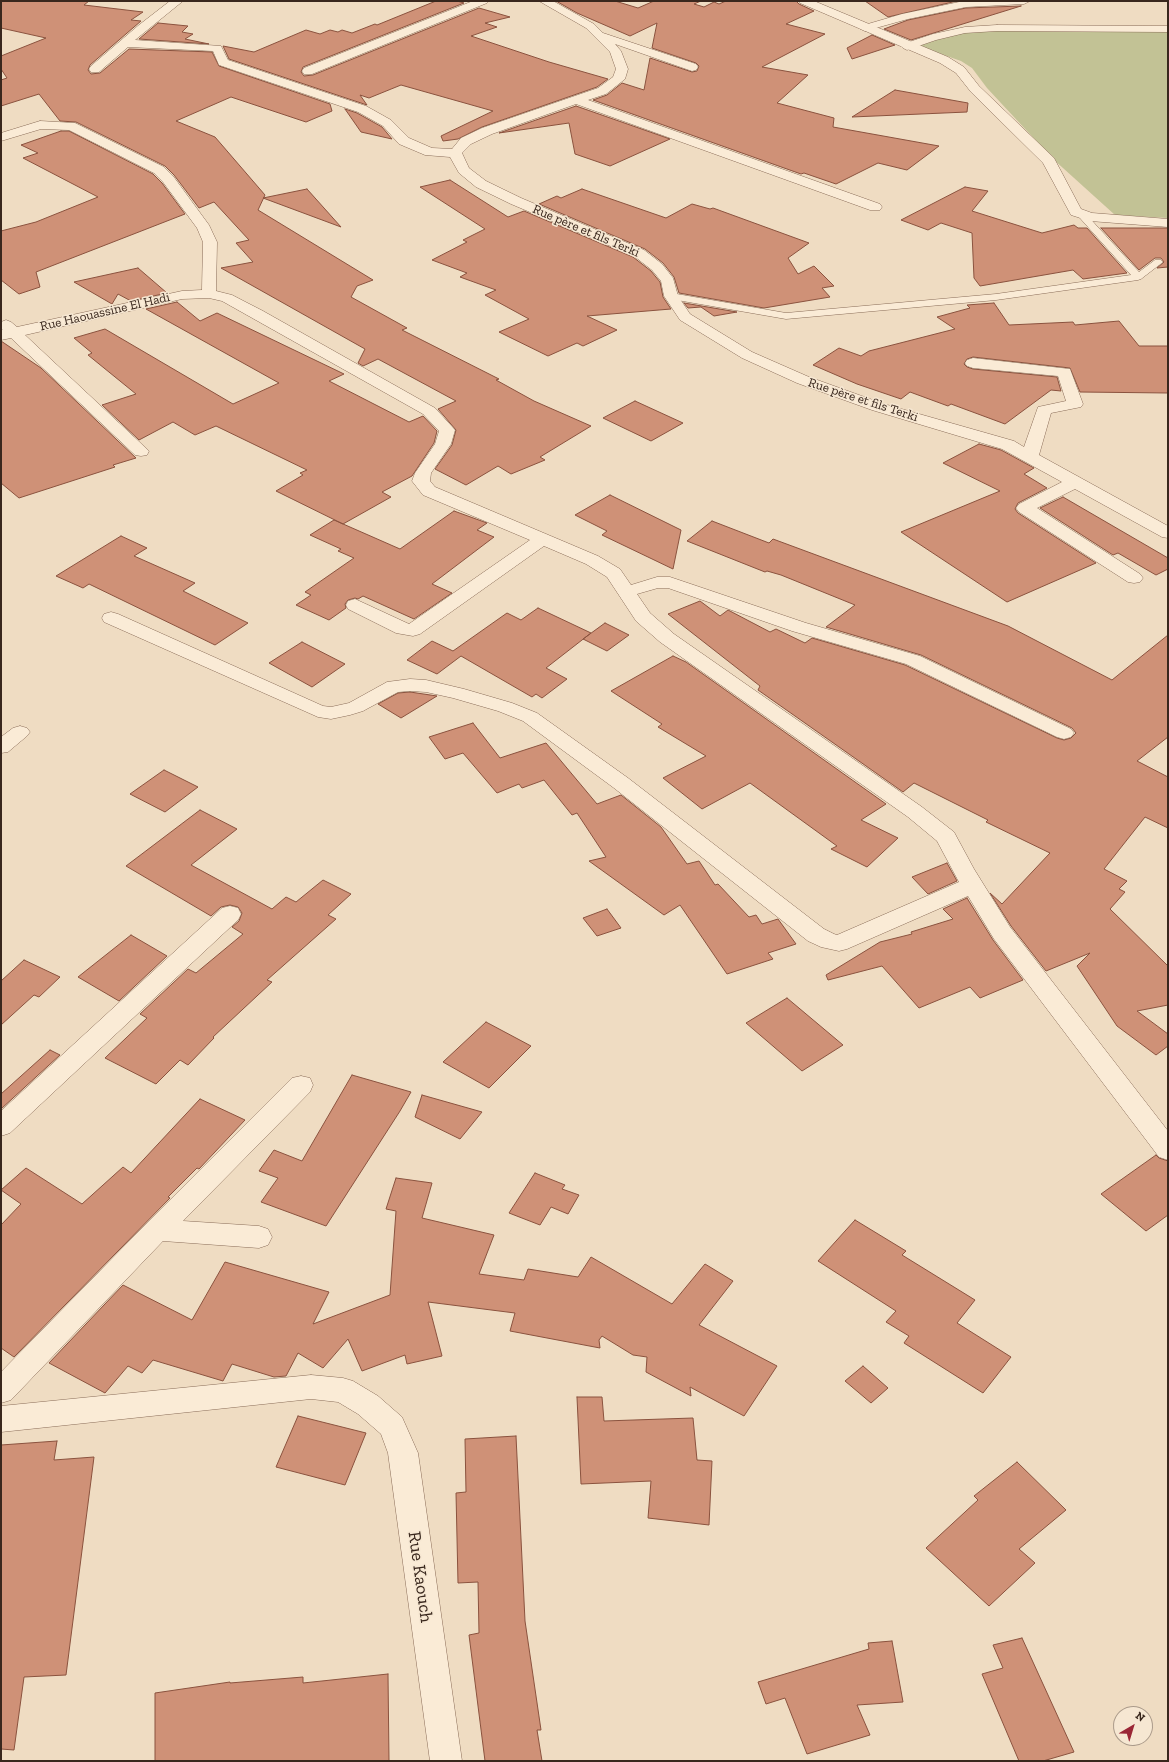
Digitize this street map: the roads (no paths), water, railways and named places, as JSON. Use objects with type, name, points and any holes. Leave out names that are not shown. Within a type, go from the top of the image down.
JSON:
[{"type":"street","points":[[95,69],[143,27],[177,1]]},
{"type":"street","points":[[308,71],[483,1]]},
{"type":"street","points":[[804,1],[907,46],[944,60],[960,70],[975,89],[1049,161],[1076,212],[1082,216],[1090,218],[1168,223]]},
{"type":"street","points":[[865,28],[906,16],[966,4],[1024,1]]},
{"type":"street","points":[[125,43],[217,48],[223,62],[362,109],[387,123],[404,141],[430,152],[455,153],[466,141],[487,131],[602,91],[619,79],[622,69],[615,51],[590,26],[554,2]]},
{"type":"street","points":[[907,46],[933,37],[965,30],[997,28],[1168,29]]},
{"type":"street","points":[[599,36],[692,67]]},
{"type":"street","points":[[577,100],[875,206]]},
{"type":"street","points":[[1,138],[40,125],[71,126],[159,170],[168,179],[204,228],[210,242],[210,294]]},
{"type":"street","name":"Rue père et fils Terki","points":[[455,153],[464,170],[482,184],[516,202],[639,253],[657,267],[668,281],[671,296],[685,317],[747,355],[803,380],[878,407],[982,436],[1008,445],[1076,481],[1168,533]]},
{"type":"street","name":"Rue Haouassine El Hadi","points":[[8,333],[182,295],[210,294],[227,298],[429,411],[447,430],[443,444],[423,473],[422,482],[429,491],[543,539]]},
{"type":"street","points":[[1,321],[8,333],[141,451]]},
{"type":"street","points":[[973,363],[1064,372],[1075,404],[1044,410],[1030,456]]},
{"type":"street","points":[[1076,481],[1025,508],[1134,578]]},
{"type":"street","points":[[355,605],[403,629],[413,630],[543,539],[592,560],[614,573],[643,617],[667,638],[915,812],[946,837],[972,885],[1002,933],[1168,1150]]},
{"type":"street","points":[[626,592],[658,582],[670,582],[800,627],[913,660],[1064,734]]},
{"type":"street","points":[[111,618],[318,711],[331,713],[343,711],[356,707],[394,686],[410,685],[457,693],[506,707],[530,717],[621,783],[816,935],[829,941],[839,943],[972,885]]},
{"type":"street","points":[[1,747],[20,732]]},
{"type":"street","points":[[1,1126],[230,914]]},
{"type":"street","points":[[1,1391],[157,1230],[301,1085]]},
{"type":"street","points":[[157,1230],[258,1237]]},
{"type":"street","name":"Rue Kaouch","points":[[1,1419],[311,1387],[343,1390],[368,1405],[392,1426],[403,1453],[446,1761]]},
{"type":"lane","points":[[1082,216],[1138,277]]},
{"type":"lane","points":[[671,296],[786,316],[996,297],[1138,277],[1158,262]]}]
